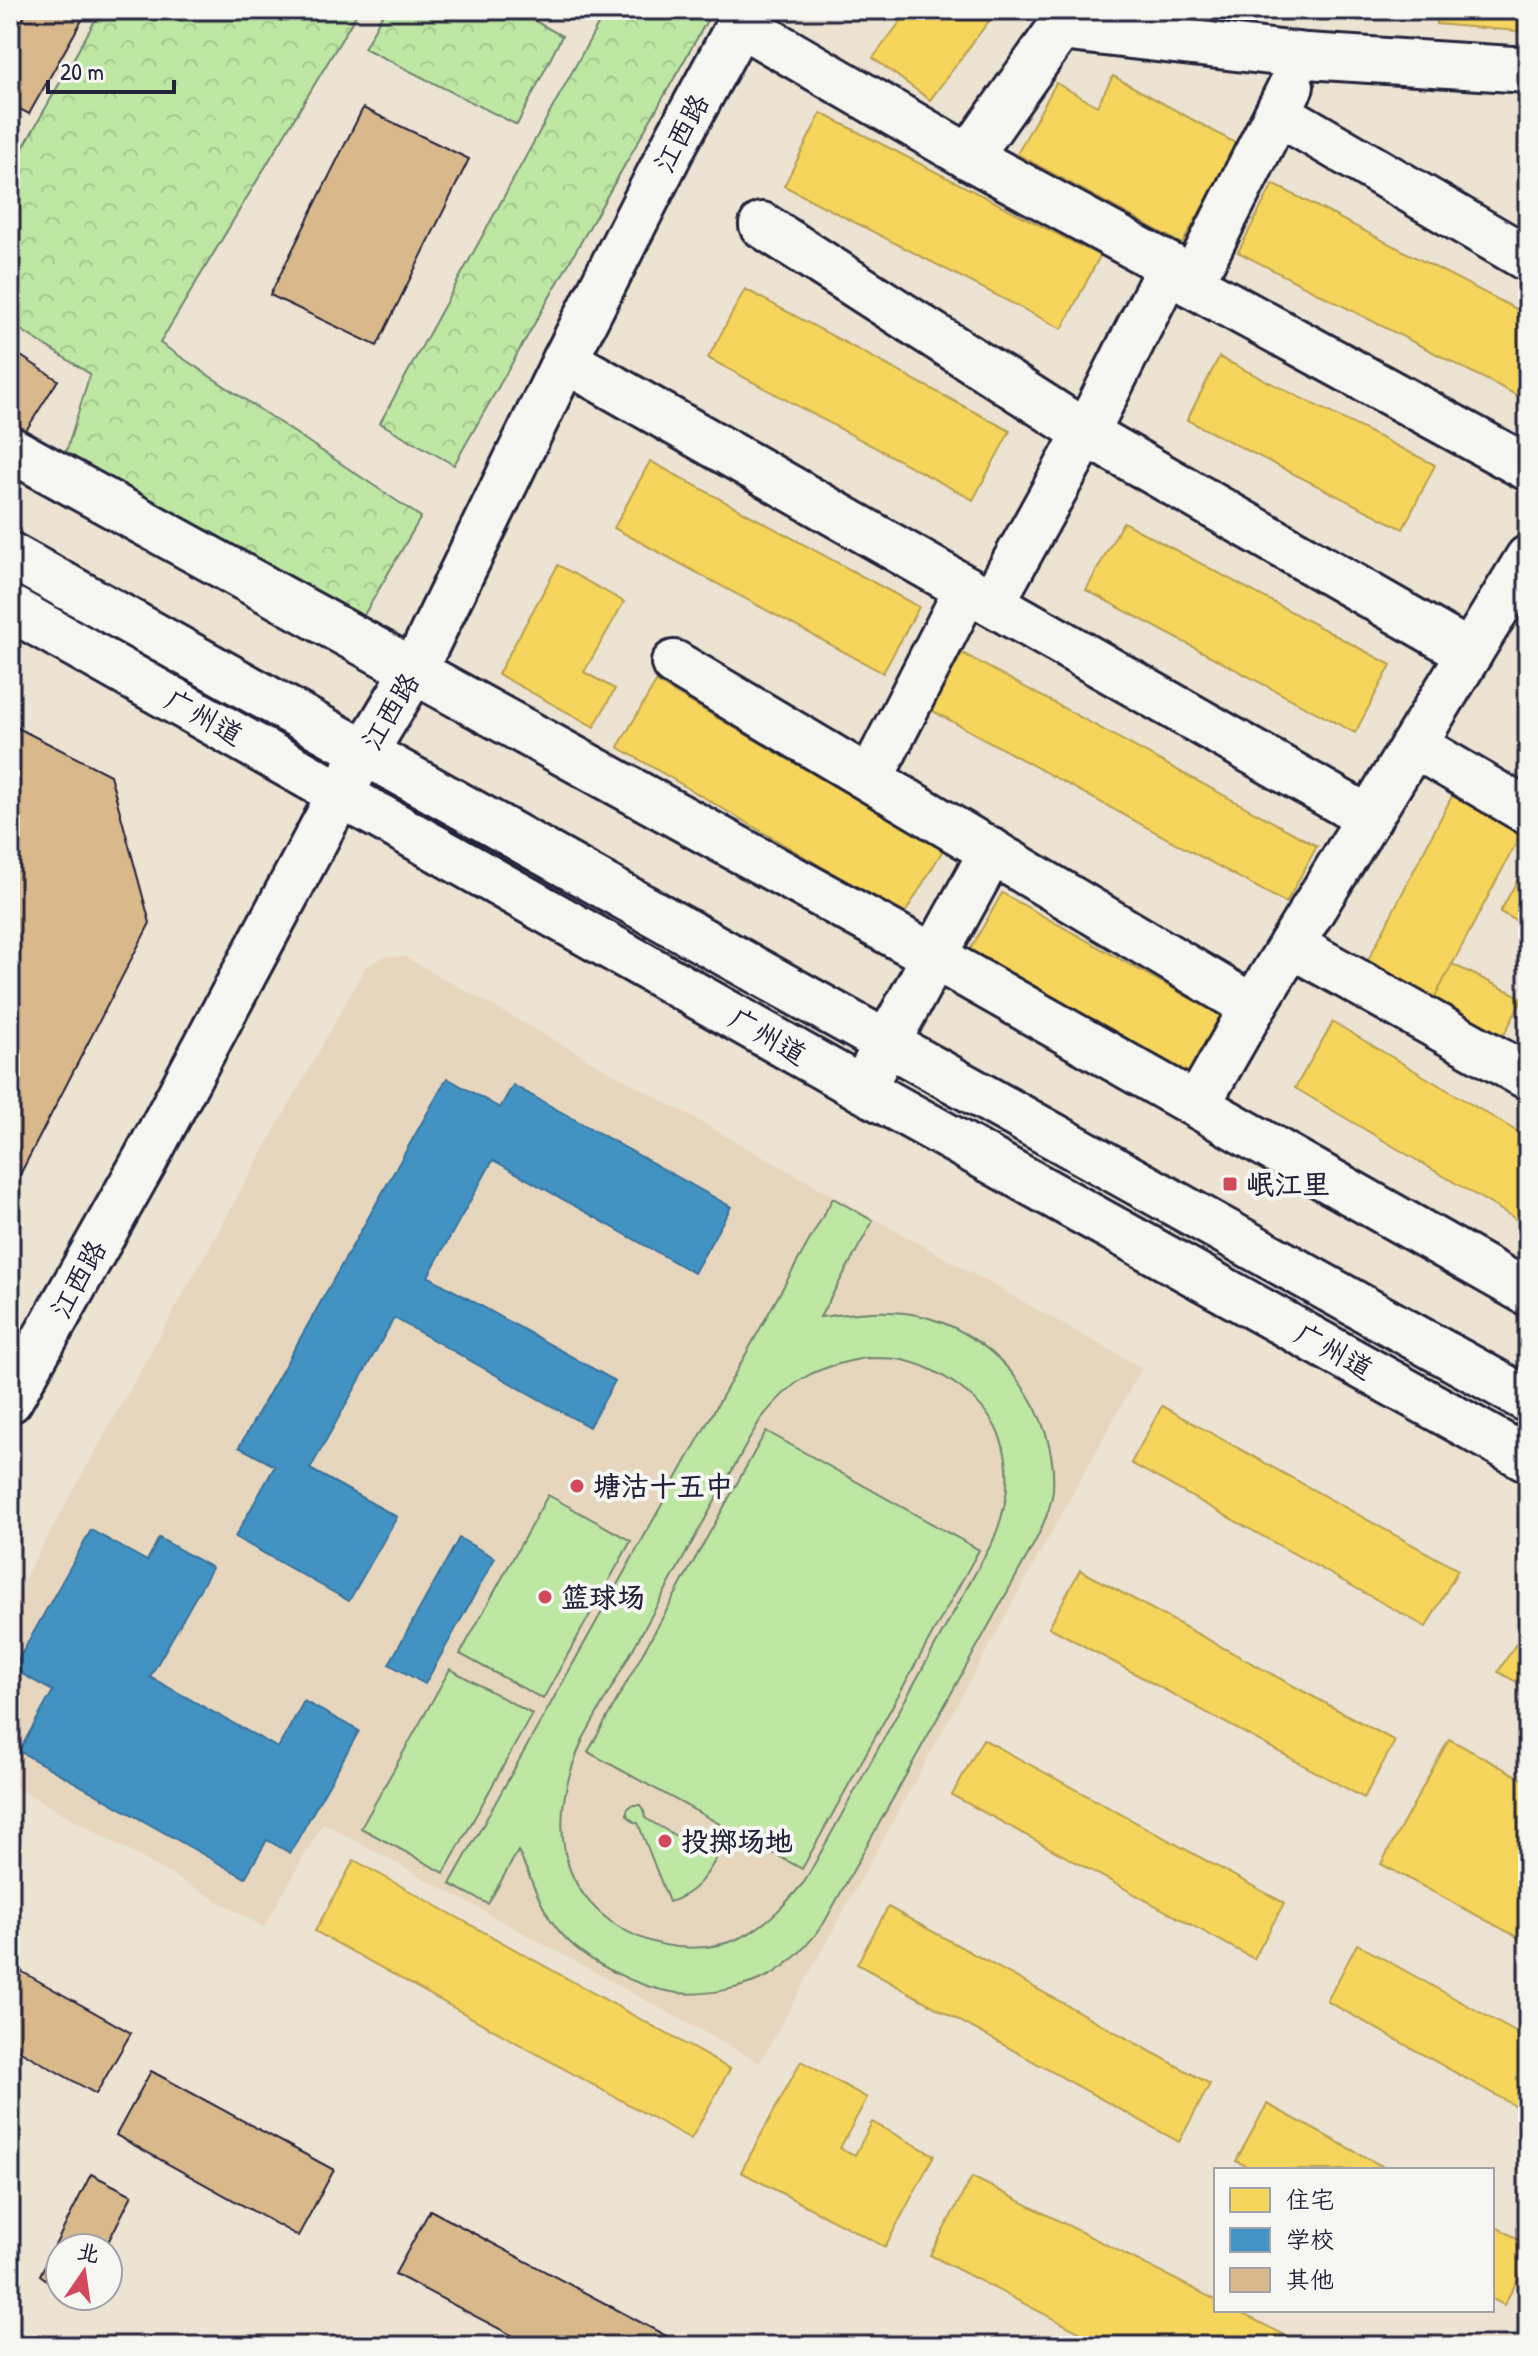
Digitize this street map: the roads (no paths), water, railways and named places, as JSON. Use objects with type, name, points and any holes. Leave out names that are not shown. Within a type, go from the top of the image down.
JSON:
[{"type":"street","points":[[743,17],[969,157],[1528,468]]},
{"type":"street","name":"江西路","points":[[10,1400],[145,1160],[340,794],[414,671],[565,360],[743,17]]},
{"type":"street","points":[[969,157],[1060,28],[1307,56],[1528,70]]},
{"type":"street","points":[[870,779],[979,596],[1086,433],[1278,113],[1307,56]]},
{"type":"street","points":[[1278,113],[1528,259]]},
{"type":"street","points":[[762,225],[1086,433],[1470,653]]},
{"type":"street","points":[[565,360],[1369,818]]},
{"type":"street","points":[[10,449],[933,956],[1528,1293]]},
{"type":"street","name":"广州道","points":[[10,555],[1528,1400]]},
{"type":"street","points":[[1197,1105],[1253,1007],[1470,653],[1523,578]]},
{"type":"street","name":"广州道","points":[[10,608],[862,1089],[1522,1440]]},
{"type":"street","points":[[674,663],[1253,1007]]},
{"type":"street","points":[[1414,745],[1528,812]]},
{"type":"street","points":[[862,1089],[992,851]]},
{"type":"street","points":[[1291,945],[1528,1077]]},
{"type":"place","name":"岷江里","points":[[1230,1184]]},
{"type":"place","name":"塘沽十五中","points":[[577,1486]]},
{"type":"place","name":"篮球场","points":[[545,1597]]},
{"type":"place","name":"投掷场地","points":[[665,1841]]}]
